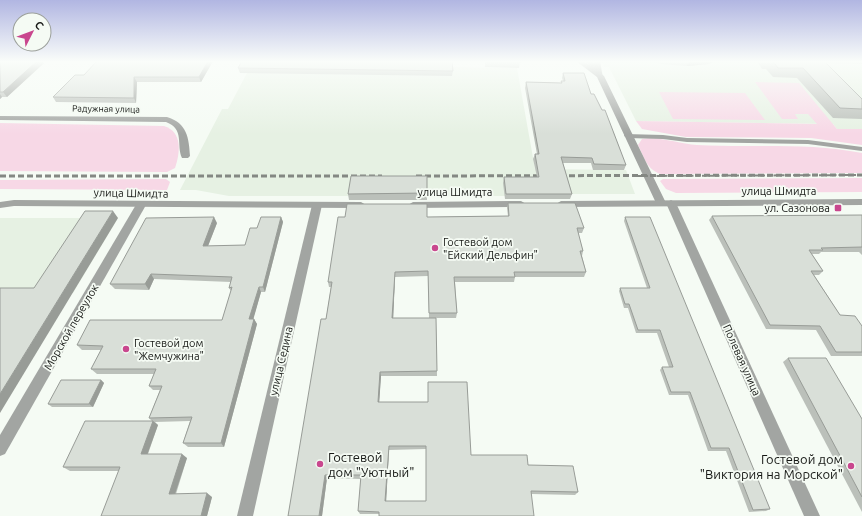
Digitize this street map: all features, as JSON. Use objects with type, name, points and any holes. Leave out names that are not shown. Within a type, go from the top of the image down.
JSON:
[{"type":"street","points":[[604,85],[628,136]]},
{"type":"street","name":"Радужная улица","points":[[0,118],[172,121],[181,128],[184,135],[186,156]]},
{"type":"street","name":"Полевая улица","points":[[628,136],[666,203],[812,516]]},
{"type":"street","name":"улица Шмидта","points":[[547,204],[862,202]]},
{"type":"street","name":"улица Шмидта","points":[[0,205],[14,203],[141,205],[372,205]]},
{"type":"street","name":"улица Шмидта","points":[[404,205],[531,204]]},
{"type":"street","name":"Морской переулок","points":[[0,449],[141,205]]},
{"type":"street","name":"улица Седина","points":[[245,516],[317,205]]},
{"type":"lane","points":[[628,136],[663,137],[687,140],[808,142],[862,149]]},
{"type":"shaded area","points":[[241,85],[520,85],[535,169],[626,170],[635,194],[568,194],[568,196],[229,196],[196,190],[180,190],[222,109],[228,109]]},
{"type":"shaded area","points":[[618,85],[862,85],[862,129],[837,129],[833,124],[636,121]]},
{"type":"shaded area","points":[[757,85],[801,85],[837,129],[862,129],[862,145],[811,138],[686,137],[642,129],[636,121],[817,124],[808,114],[795,114],[798,119],[782,119]]},
{"type":"shaded area","points":[[659,92],[745,93],[765,120],[673,119]]},
{"type":"shaded area","points":[[0,123],[164,126],[170,129],[177,138],[179,150],[178,156],[175,168],[167,172],[0,171]]},
{"type":"shaded area","points":[[642,139],[663,139],[697,145],[718,146],[800,146],[862,153],[862,173],[661,174],[652,169],[644,158],[638,145]]},
{"type":"shaded area","points":[[862,178],[862,192],[676,193],[666,189],[660,181],[663,179]]},
{"type":"shaded area","points":[[166,179],[170,182],[167,190],[0,189],[0,180]]},
{"type":"shaded area","points":[[0,218],[118,218],[73,293],[0,294]]},
{"type":"building","points":[[0,85],[11,85],[3,92],[0,92]]},
{"type":"building","points":[[65,85],[134,85],[134,98],[53,97]]},
{"type":"building","points":[[527,85],[588,85],[591,94],[594,94],[602,110],[605,110],[626,165],[594,164],[592,158],[561,157],[572,194],[506,194],[504,177],[539,177],[535,154],[539,154]]},
{"type":"building","points":[[819,85],[848,85],[862,99],[862,109],[840,108]]},
{"type":"building","points":[[351,176],[427,176],[427,193],[348,194]]},
{"type":"building","points":[[508,203],[575,203],[584,228],[577,228],[583,251],[580,251],[586,272],[514,272],[515,277],[454,277],[457,313],[429,313],[428,271],[395,272],[392,318],[436,318],[437,371],[380,372],[378,402],[428,402],[428,382],[467,382],[471,455],[527,455],[528,465],[573,466],[578,492],[531,491],[534,516],[379,516],[379,512],[358,511],[361,475],[325,475],[319,516],[288,516],[321,319],[326,319],[332,282],[328,282],[338,217],[345,217],[347,204],[427,204],[427,217],[509,216]],"holes":[[[389,446],[426,446],[426,501],[385,501]]]},
{"type":"building","points":[[85,211],[113,211],[0,394],[0,288],[34,288]]},
{"type":"building","points":[[862,215],[862,247],[821,248],[823,250],[809,250],[823,271],[811,271],[840,315],[855,316],[862,326],[862,352],[836,352],[820,326],[770,325],[712,216]]},
{"type":"building","points":[[214,217],[203,246],[245,245],[250,228],[257,228],[261,217],[281,217],[263,287],[259,287],[249,319],[254,319],[221,443],[183,443],[192,417],[149,418],[162,386],[149,386],[156,369],[91,369],[103,346],[77,345],[90,320],[222,320],[232,287],[229,288],[232,277],[151,274],[145,284],[110,284],[146,218]]},
{"type":"building","points":[[625,217],[650,217],[770,509],[753,510],[729,448],[711,448],[690,392],[671,392],[662,367],[673,367],[660,330],[638,330],[629,304],[625,304],[620,288],[650,288]]},
{"type":"building","points":[[788,358],[826,358],[862,419],[862,497]]},
{"type":"building","points":[[61,380],[101,380],[89,404],[48,404]]},
{"type":"building","points":[[85,421],[153,421],[141,454],[182,454],[169,494],[207,493],[201,516],[101,516],[120,467],[63,467]]},
{"type":"railway","points":[[416,176],[862,175],[637,176]]},
{"type":"railway","points":[[0,176],[382,176]]},
{"type":"place","name":"ул. Сазонова","points":[[838,208]]},
{"type":"place","name":"Гостевой дом \"Ейский Дельфин\"","points":[[435,248]]},
{"type":"place","name":"Гостевой дом \"Жемчужина\"","points":[[126,349]]},
{"type":"place","name":"Гостевой дом \"Уютный\"","points":[[320,464]]},
{"type":"place","name":"Гостевой дом \"Виктория на Морской\"","points":[[851,466]]}]
